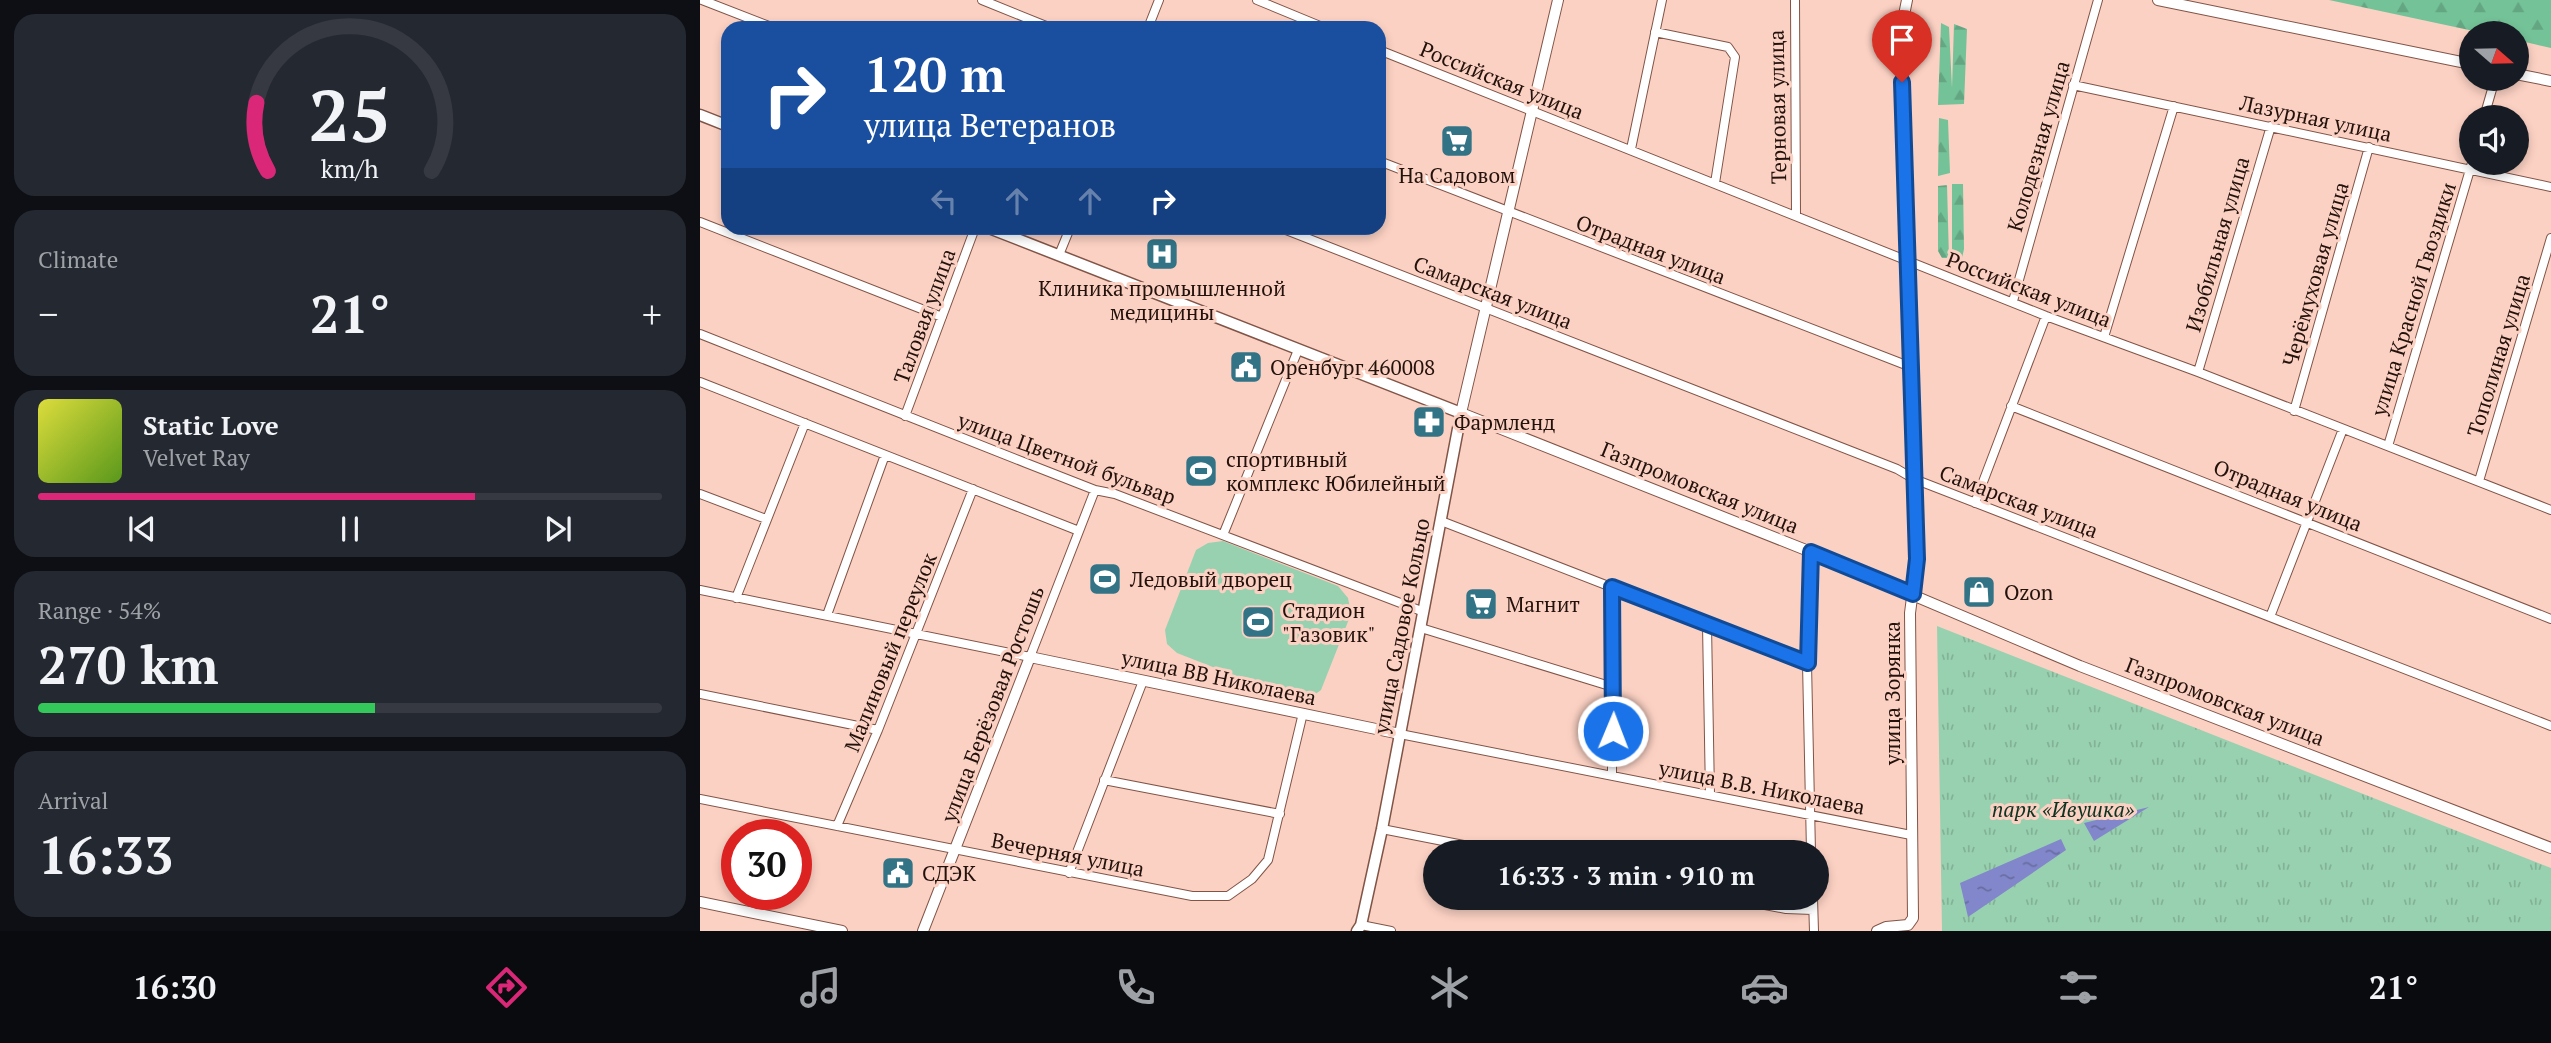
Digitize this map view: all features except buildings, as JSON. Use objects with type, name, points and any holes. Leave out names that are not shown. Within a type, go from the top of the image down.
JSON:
[{"type":"main road","points":[[700,115],[721,122]]},
{"type":"main road","name":"Газпромовская улица","points":[[1007,235],[1461,413]]},
{"type":"main road","name":"улица Садовое Кольцо","points":[[1359,928],[1382,829],[1461,413]]},
{"type":"street","points":[[702,0],[756,21]]},
{"type":"street","points":[[982,0],[1034,21]]},
{"type":"street","points":[[1151,21],[1160,0]]},
{"type":"street","points":[[1257,0],[1308,21]]},
{"type":"street","name":"улица Садовое Кольцо","points":[[1461,413],[1558,0]]},
{"type":"street","points":[[1631,149],[1662,0]]},
{"type":"street","name":"Терновая улица","points":[[1795,0],[1796,215]]},
{"type":"street","name":"улица Зорянка","points":[[1877,931],[1886,927],[1908,925],[1913,918],[1910,613],[1917,559],[1901,30],[1907,0]]},
{"type":"street","name":"Колодезная улица","points":[[2012,301],[2098,0]]},
{"type":"street","points":[[2158,0],[2459,62]]},
{"type":"street","name":"Терновая улица","points":[[1655,32],[1728,47],[1735,57],[1715,183]]},
{"type":"street","name":"Российская улица","points":[[1386,53],[2046,316],[2198,372],[2551,510]]},
{"type":"street","points":[[2529,77],[2551,81]]},
{"type":"street","name":"Лазурная улица","points":[[2073,85],[2459,164]]},
{"type":"street","points":[[2104,337],[2174,106]]},
{"type":"street","name":"Изобильная улица","points":[[2198,372],[2271,126]]},
{"type":"street","name":"Черёмуховая улица","points":[[2294,411],[2369,147]]},
{"type":"street","name":"Отрадная улица","points":[[1386,164],[1911,367]]},
{"type":"street","name":"улица Красной Гвоздики","points":[[2388,446],[2468,175]]},
{"type":"street","name":"Лазурная улица","points":[[2505,175],[2551,187]]},
{"type":"street","points":[[700,222],[721,230]]},
{"type":"street","points":[[733,235],[942,317]]},
{"type":"street","name":"Таловая улица","points":[[905,416],[972,235]]},
{"type":"street","points":[[1059,255],[1067,235]]},
{"type":"street","name":"Самарская улица","points":[[1300,235],[1897,469],[1914,479],[1975,503],[2551,726]]},
{"type":"street","name":"Тополиная улица","points":[[2479,481],[2551,239]]},
{"type":"street","points":[[1975,503],[2046,316]]},
{"type":"street","name":"улица Цветной бульвар","points":[[700,334],[1095,490],[1115,494],[1424,612]]},
{"type":"street","points":[[1223,535],[1298,350]]},
{"type":"street","points":[[700,382],[1079,531]]},
{"type":"street","name":"Отрадная улица","points":[[2011,405],[2551,619]]},
{"type":"street","name":"Газпромовская улица","points":[[1461,413],[1811,552],[2080,666],[2551,848]]},
{"type":"street","points":[[736,598],[805,423]]},
{"type":"street","points":[[2270,617],[2343,429]]},
{"type":"street","points":[[827,615],[885,455]]},
{"type":"street","name":"Малиновый переулок","points":[[837,826],[973,489]]},
{"type":"street","name":"улица Берёзовая Ростошь","points":[[923,931],[1095,490]]},
{"type":"street","points":[[700,495],[766,519]]},
{"type":"street","points":[[1441,521],[1808,663]]},
{"type":"street","points":[[1811,552],[1808,663],[1811,840]]},
{"type":"street","points":[[1612,587],[1612,775]]},
{"type":"street","points":[[700,590],[1030,657]]},
{"type":"street","points":[[1707,625],[1710,795]]},
{"type":"street","points":[[1421,628],[1614,687]]},
{"type":"street","name":"улица ВВ Николаева","points":[[1030,657],[1400,734]]},
{"type":"street","points":[[1069,873],[1143,681]]},
{"type":"street","points":[[700,694],[878,730]]},
{"type":"street","name":"Вечерняя улица","points":[[700,799],[1192,896],[1228,896],[1252,879],[1268,860],[1303,713]]},
{"type":"street","name":"улица В.В. Николаева","points":[[1400,734],[1912,835]]},
{"type":"street","points":[[1104,780],[1280,814]]},
{"type":"street","points":[[1382,829],[1438,840]]},
{"type":"street","points":[[700,902],[842,931]]},
{"type":"street","points":[[1813,910],[1814,931]]},
{"type":"street","points":[[1359,928],[1391,931]]},
{"type":"green space","points":[[2329,0],[2551,0],[2551,48],[2529,43],[2529,21],[2459,21],[2459,28]]},
{"type":"green space","points":[[1941,23],[1949,27],[1952,88],[1954,24],[1967,29],[1964,104],[1938,105]]},
{"type":"green space","points":[[1939,118],[1948,120],[1950,173],[1938,176]]},
{"type":"green space","points":[[1952,184],[1963,184],[1964,249],[1961,263],[1952,260]]},
{"type":"green space","points":[[1947,185],[1949,258],[1942,258],[1938,251],[1938,186]]},
{"type":"green space","name":"Стадион \"Газовик\"","points":[[1223,541],[1338,586],[1348,598],[1351,614],[1321,690],[1310,698],[1294,699],[1177,653],[1167,644],[1165,630],[1196,550],[1208,543]]},
{"type":"green space","name":"парк «Ивушка»","points":[[1937,626],[2551,868],[2551,931],[1942,931]]},
{"type":"water","points":[[2149,807],[2094,841],[2084,823]]},
{"type":"water","points":[[2061,839],[2066,850],[1968,917],[1960,883]]},
{"type":"place","name":"На Садовом","points":[[1457,141]]},
{"type":"place","name":"Клиника промышленной медицины","points":[[1162,254]]},
{"type":"place","name":"Оренбург 460008","points":[[1246,367]]},
{"type":"place","name":"Фармленд","points":[[1429,422]]},
{"type":"place","name":"спортивный комплекс Юбилейный","points":[[1201,471]]},
{"type":"place","name":"Ледовый дворец","points":[[1105,579]]},
{"type":"place","name":"Ozon","points":[[1979,592]]},
{"type":"place","name":"Магнит","points":[[1481,604]]},
{"type":"place","name":"Стадион \"Газовик\"","points":[[1258,622]]},
{"type":"place","name":"СДЭК","points":[[898,873]]},
{"type":"route","points":[[1613,731],[1612,587],[1808,663],[1811,552],[1913,594],[1917,559],[1902,82]]}]
